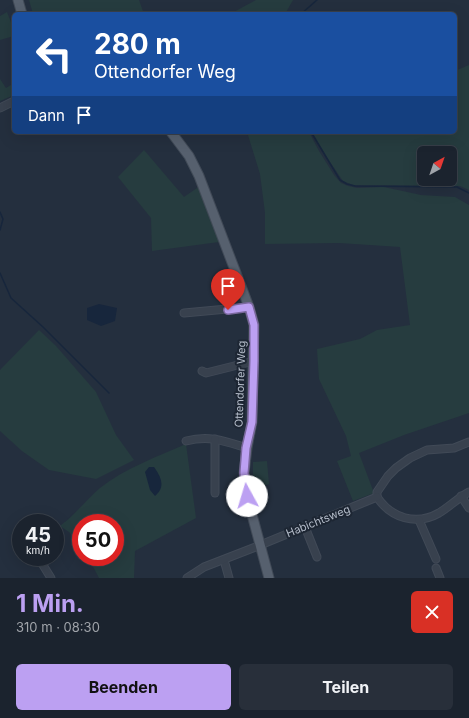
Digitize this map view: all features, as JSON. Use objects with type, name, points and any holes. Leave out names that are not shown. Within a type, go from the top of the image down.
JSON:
[{"type":"main road","points":[[18,0],[21,12]]},
{"type":"main road","name":"Ottendorfer Weg","points":[[172,134],[189,156],[199,176],[249,307],[254,325],[252,422],[246,448],[244,473],[247,496],[269,578]]},
{"type":"street","points":[[0,108],[12,102]]},
{"type":"street","points":[[184,313],[249,307]]},
{"type":"street","points":[[202,372],[206,373],[254,361]]},
{"type":"street","points":[[186,441],[199,438],[215,439],[246,448]]},
{"type":"street","points":[[215,439],[215,493]]},
{"type":"street","points":[[469,442],[454,448],[426,450],[405,461],[388,476],[377,492],[376,497],[384,508],[394,515],[407,519],[419,520],[439,513],[461,496],[469,492]]},
{"type":"street","points":[[461,496],[469,508]]},
{"type":"street","name":"Habichtsweg","points":[[187,578],[204,567],[376,497]]},
{"type":"street","points":[[419,520],[436,559]]},
{"type":"street","points":[[305,527],[317,557]]},
{"type":"street","points":[[224,560],[229,578]]},
{"type":"street","points":[[44,566],[51,578]]},
{"type":"street","points":[[436,568],[440,578]]},
{"type":"green space","points":[[29,0],[139,0],[143,12],[32,12]]},
{"type":"green space","points":[[256,0],[293,0],[286,12],[234,12]]},
{"type":"green space","points":[[7,12],[12,25],[12,37],[0,40],[0,16]]},
{"type":"green space","points":[[469,65],[469,190],[457,186],[457,146],[417,146],[417,186],[353,185],[343,181],[313,134],[457,134],[457,70]]},
{"type":"green space","points":[[0,79],[6,88],[12,84],[12,96],[0,101]]},
{"type":"green space","points":[[248,134],[310,134],[334,175],[341,183],[357,188],[384,187],[421,195],[455,197],[469,205],[469,413],[404,435],[359,453],[374,493],[353,501],[337,461],[351,456],[346,436],[319,379],[317,349],[360,339],[377,330],[410,325],[400,247],[339,243],[265,244],[265,213],[260,174]]},
{"type":"green space","points":[[144,150],[184,197],[200,186],[219,242],[152,251],[151,218],[118,177]]},
{"type":"green space","points":[[39,330],[56,346],[96,392],[116,435],[134,460],[96,479],[49,470],[22,451],[0,431],[0,370]]},
{"type":"green space","points":[[186,444],[196,518],[135,551],[134,578],[99,578],[93,566],[124,566],[124,514],[74,514],[100,488],[142,463]]},
{"type":"green space","points":[[267,461],[269,484],[253,491],[253,462]]},
{"type":"green space","points":[[72,516],[72,535],[64,529],[64,523]]},
{"type":"water","points":[[99,304],[117,308],[115,321],[101,326],[87,320],[87,308]]},
{"type":"water","points":[[149,467],[154,467],[159,474],[161,482],[160,489],[155,496],[150,490],[145,472]]},
{"type":"waterway","points":[[303,12],[317,0]]},
{"type":"waterway","points":[[312,134],[340,180],[347,184],[355,186],[457,187],[469,193]]},
{"type":"waterway","points":[[0,212],[3,219],[0,230]]},
{"type":"waterway","points":[[0,273],[11,298],[43,327],[109,393]]},
{"type":"route","points":[[228,310],[249,307],[254,325],[252,422],[246,448],[244,473],[247,496]]}]
